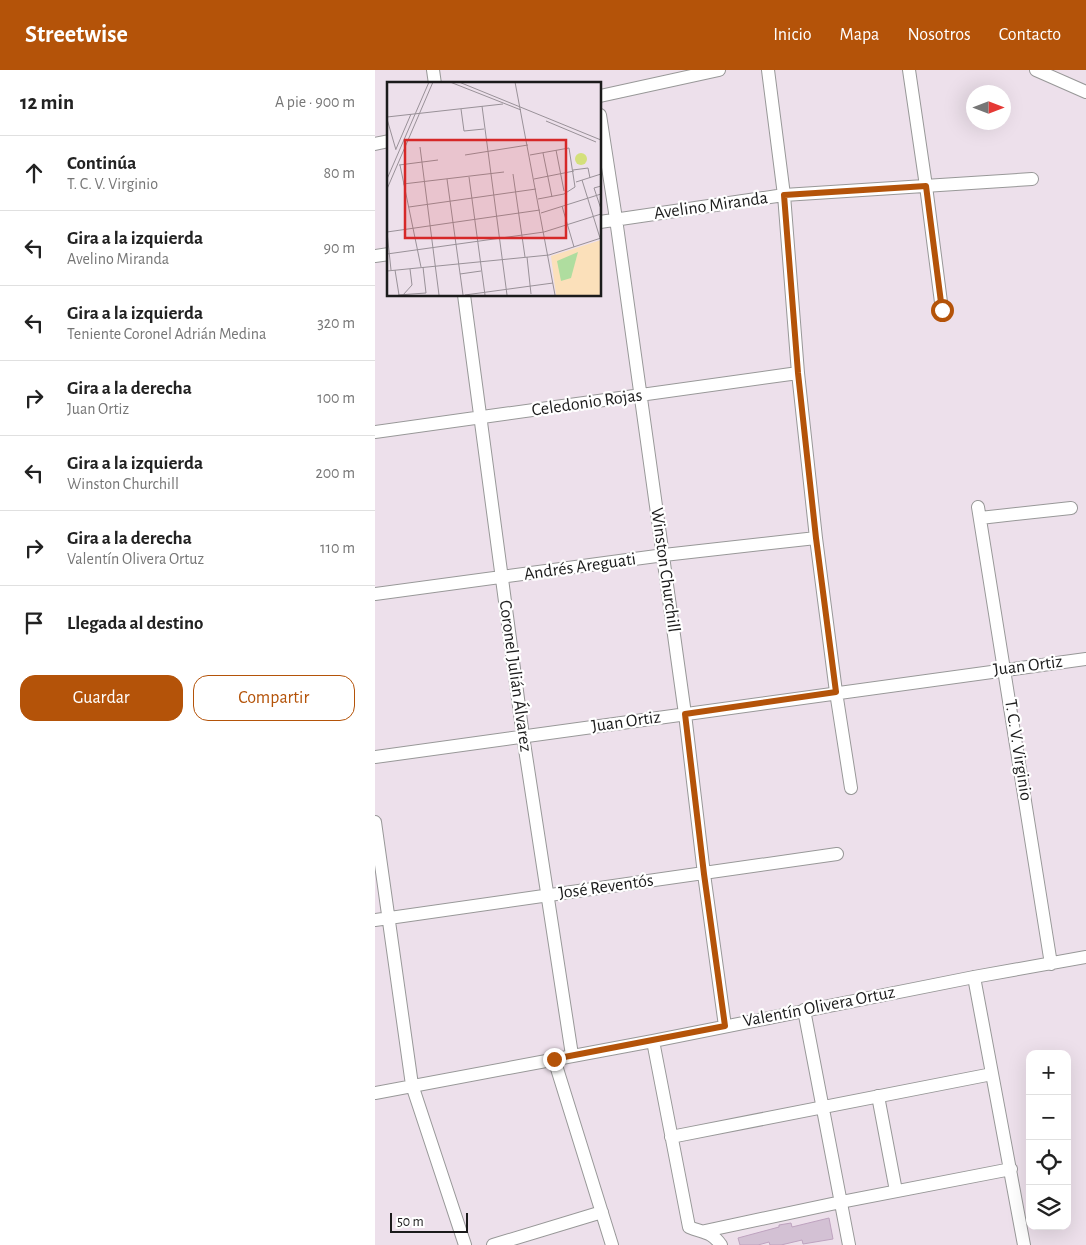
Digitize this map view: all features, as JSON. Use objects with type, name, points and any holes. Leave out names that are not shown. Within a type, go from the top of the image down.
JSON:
[{"type":"street","points":[[601,96],[719,70]]},
{"type":"street","points":[[768,70],[784,195],[798,373],[816,538],[836,692],[851,788]]},
{"type":"street","points":[[909,70],[942,310]]},
{"type":"street","points":[[1036,70],[1086,92]]},
{"type":"street","name":"Winston Churchill","points":[[601,121],[617,219],[640,395],[664,555],[725,1026]]},
{"type":"street","name":"Avelino Miranda","points":[[601,222],[784,195],[1032,179]]},
{"type":"street","name":"Coronel Julián Álvarez","points":[[465,296],[523,736],[572,1055]]},
{"type":"street","name":"Celedonio Rojas","points":[[375,432],[798,373]]},
{"type":"street","name":"T. C. V. Virginio","points":[[1051,964],[979,513],[1071,508]]},
{"type":"street","name":"Andrés Areguati","points":[[375,594],[664,555],[816,538]]},
{"type":"street","name":"Juan Ortiz","points":[[375,757],[1086,659]]},
{"type":"street","points":[[375,822],[412,1086],[465,1245]]},
{"type":"street","name":"José Reventós","points":[[375,920],[837,854]]},
{"type":"street","name":"Valentín Olivera Ortuz","points":[[375,1093],[653,1041],[974,977],[1086,958]]},
{"type":"street","points":[[974,977],[1024,1245]]},
{"type":"street","points":[[804,1010],[849,1245]]},
{"type":"street","points":[[653,1041],[689,1227],[705,1231],[716,1238],[721,1245]]},
{"type":"street","points":[[554,1059],[612,1245]]},
{"type":"street","points":[[671,1137],[992,1074]]},
{"type":"street","points":[[878,1096],[896,1191]]},
{"type":"street","points":[[705,1231],[1011,1169]]},
{"type":"street","points":[[493,1245],[602,1212]]},
{"type":"building","points":[[829,1218],[833,1239],[803,1244],[802,1240],[781,1245],[770,1245],[769,1242],[758,1245],[740,1245],[738,1238],[779,1227],[779,1225],[791,1223],[792,1227]]},
{"type":"route","points":[[554,1059],[725,1026],[704,874],[685,714],[836,692],[816,538],[798,373],[784,195],[926,186],[942,310]]}]
